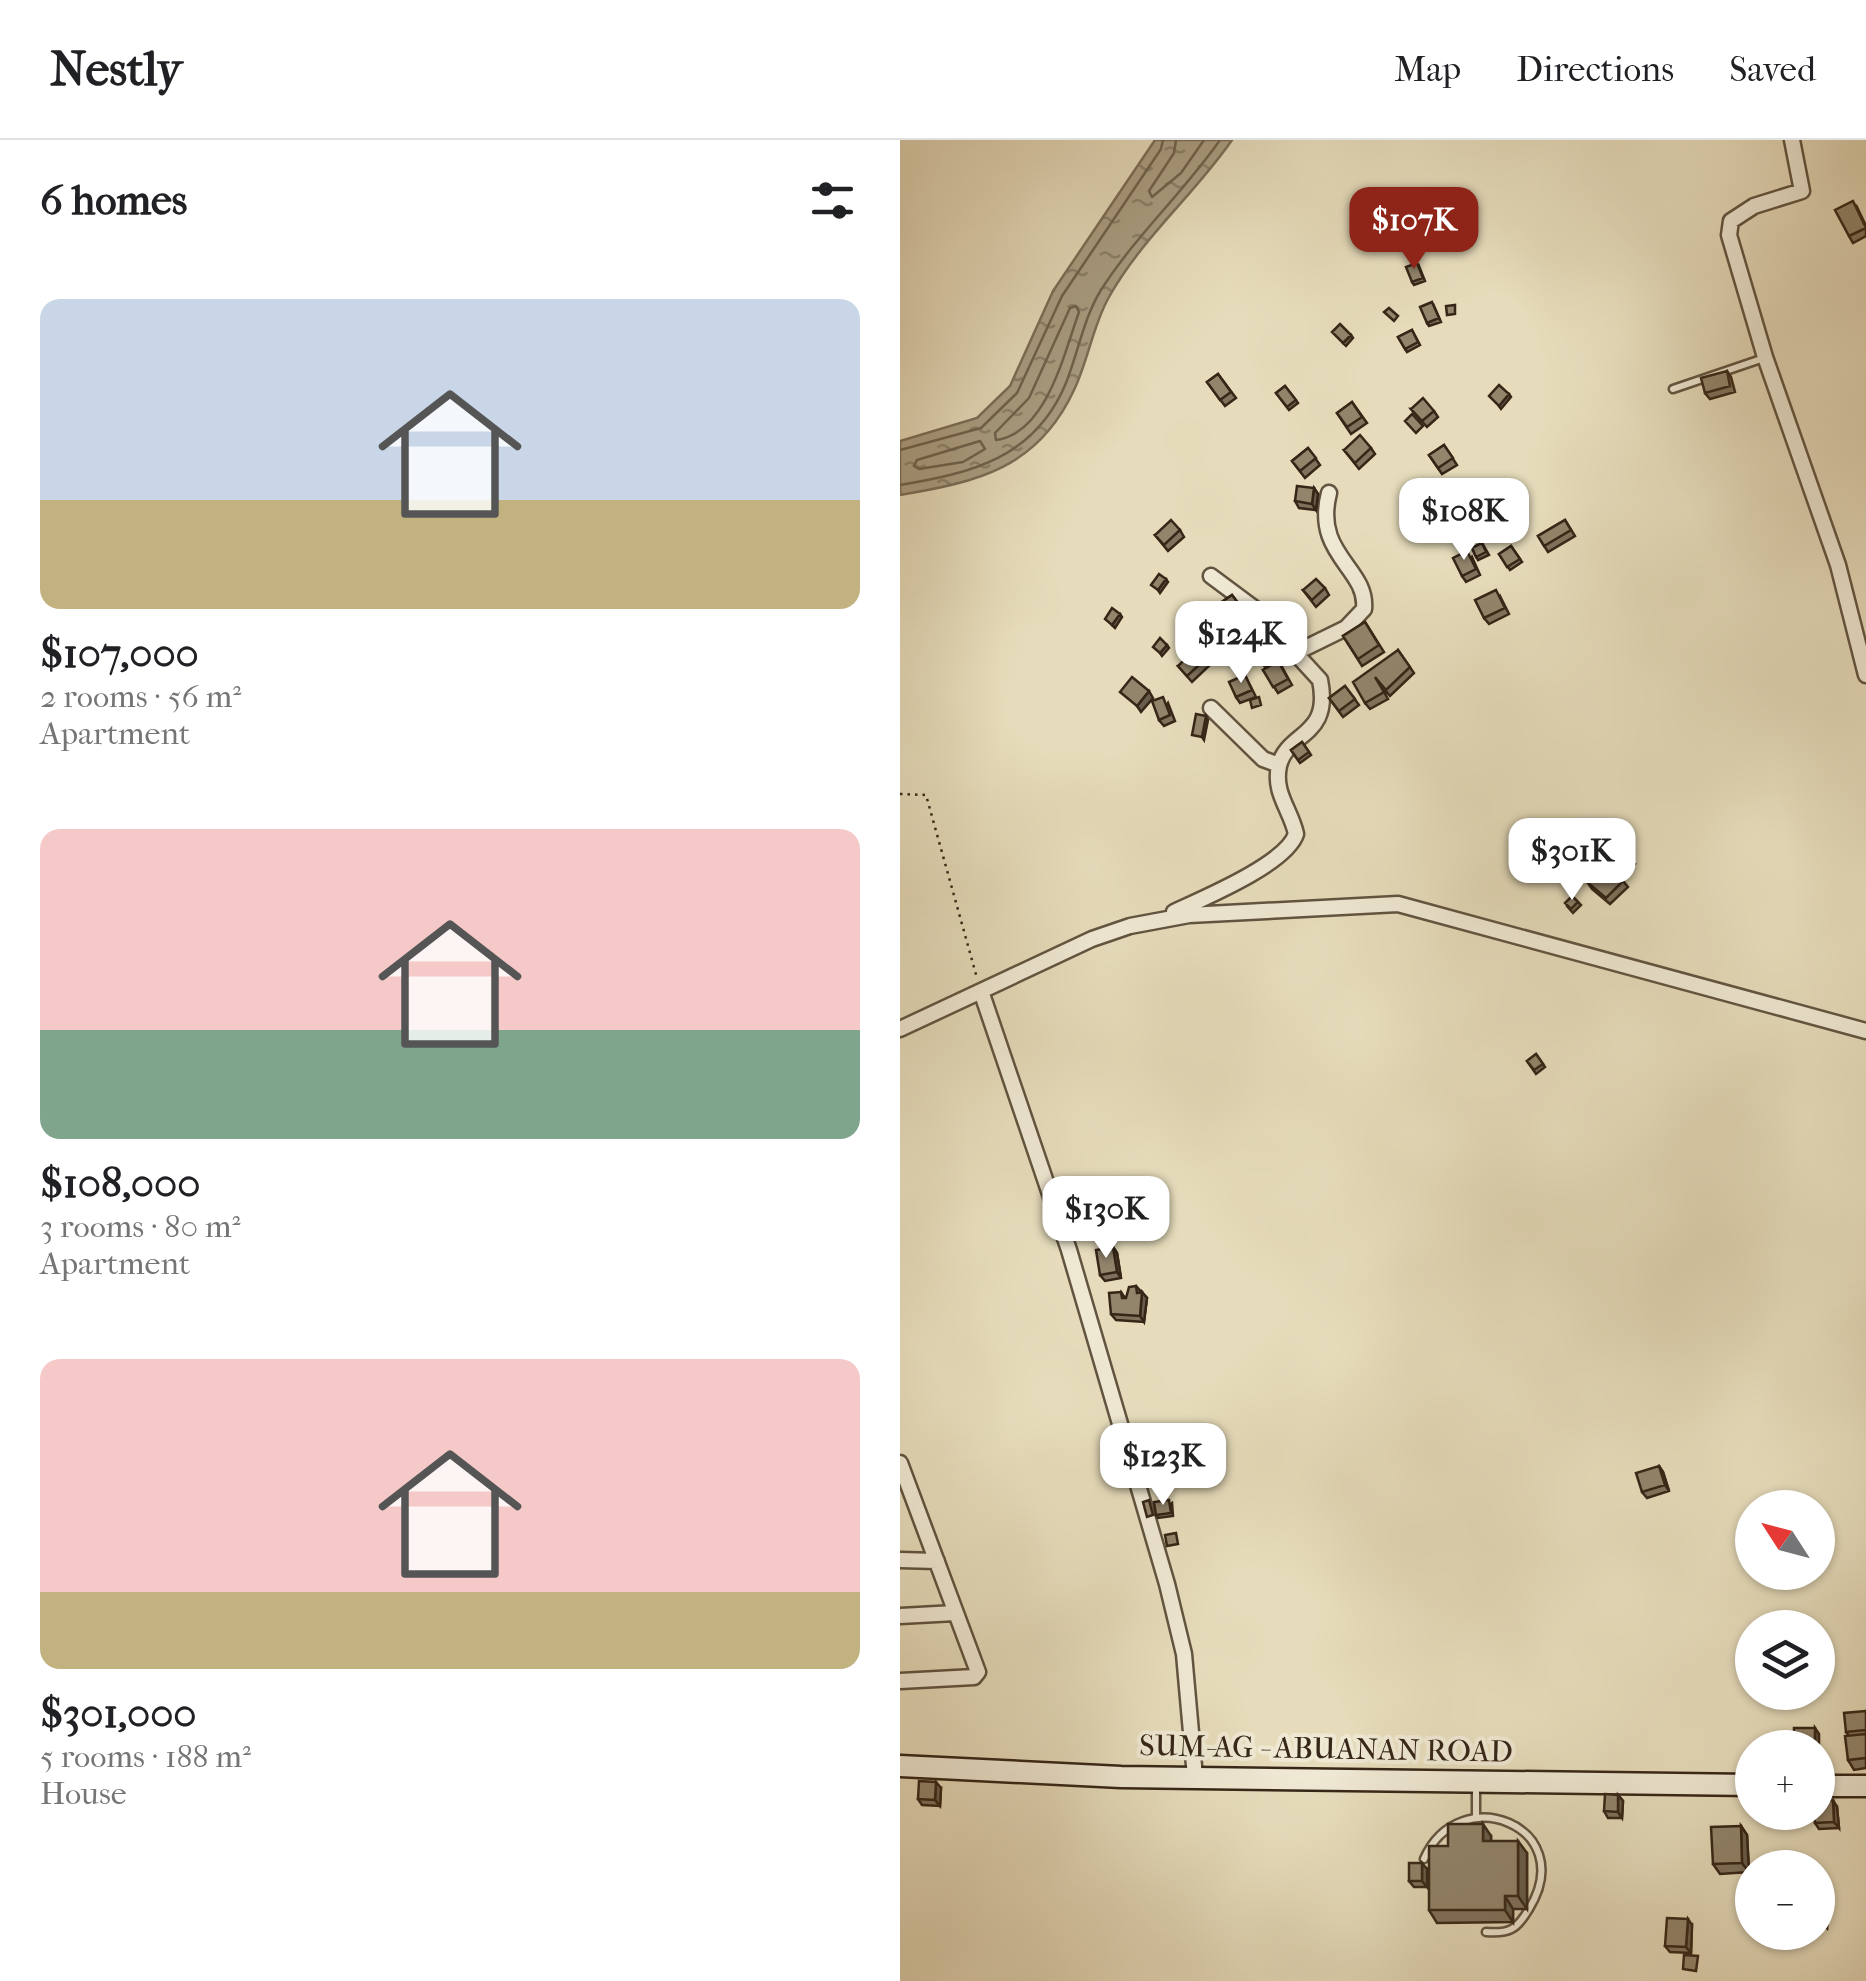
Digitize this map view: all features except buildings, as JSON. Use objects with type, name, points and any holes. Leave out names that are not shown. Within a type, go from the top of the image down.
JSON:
[{"type":"main road","name":"SUM-AG - ABUANAN ROAD","points":[[900,1766],[1195,1777],[1735,1785]]},
{"type":"main road","points":[[1835,1786],[1866,1786]]},
{"type":"street","points":[[1792,140],[1802,191],[1741,212],[1729,226],[1765,357],[1838,565],[1866,675]]},
{"type":"street","points":[[1297,652],[1338,634],[1364,609],[1362,593],[1324,529],[1329,493]]},
{"type":"street","points":[[1160,920],[1237,881],[1292,845],[1296,834],[1280,797],[1279,765],[1285,752],[1313,730],[1318,718],[1320,680],[1254,608],[1211,576]]},
{"type":"street","points":[[1211,708],[1263,760],[1279,765]]},
{"type":"street","points":[[900,1030],[1092,939],[1160,920],[1348,904],[1398,904],[1866,1031]]},
{"type":"street","points":[[982,994],[1070,1250],[1167,1584],[1184,1654],[1195,1777]]},
{"type":"street","points":[[900,1463],[977,1675],[900,1681]]},
{"type":"street","points":[[900,1560],[937,1560]]},
{"type":"street","points":[[900,1616],[955,1614]]},
{"type":"lane","points":[[1672,389],[1765,357]]},
{"type":"lane","points":[[1476,1781],[1476,1816]]},
{"type":"lane","points":[[1424,1859],[1433,1838],[1449,1824],[1476,1816],[1510,1824],[1536,1840],[1544,1862],[1538,1894],[1518,1928],[1505,1934],[1486,1932]]},
{"type":"path","points":[[900,794],[926,795],[982,994]]},
{"type":"water","points":[[1155,140],[1232,140],[1122,276],[1103,308],[1079,379],[1059,416],[1043,437],[1003,467],[955,484],[900,495],[900,441],[977,418],[1010,386],[1053,291]]}]
